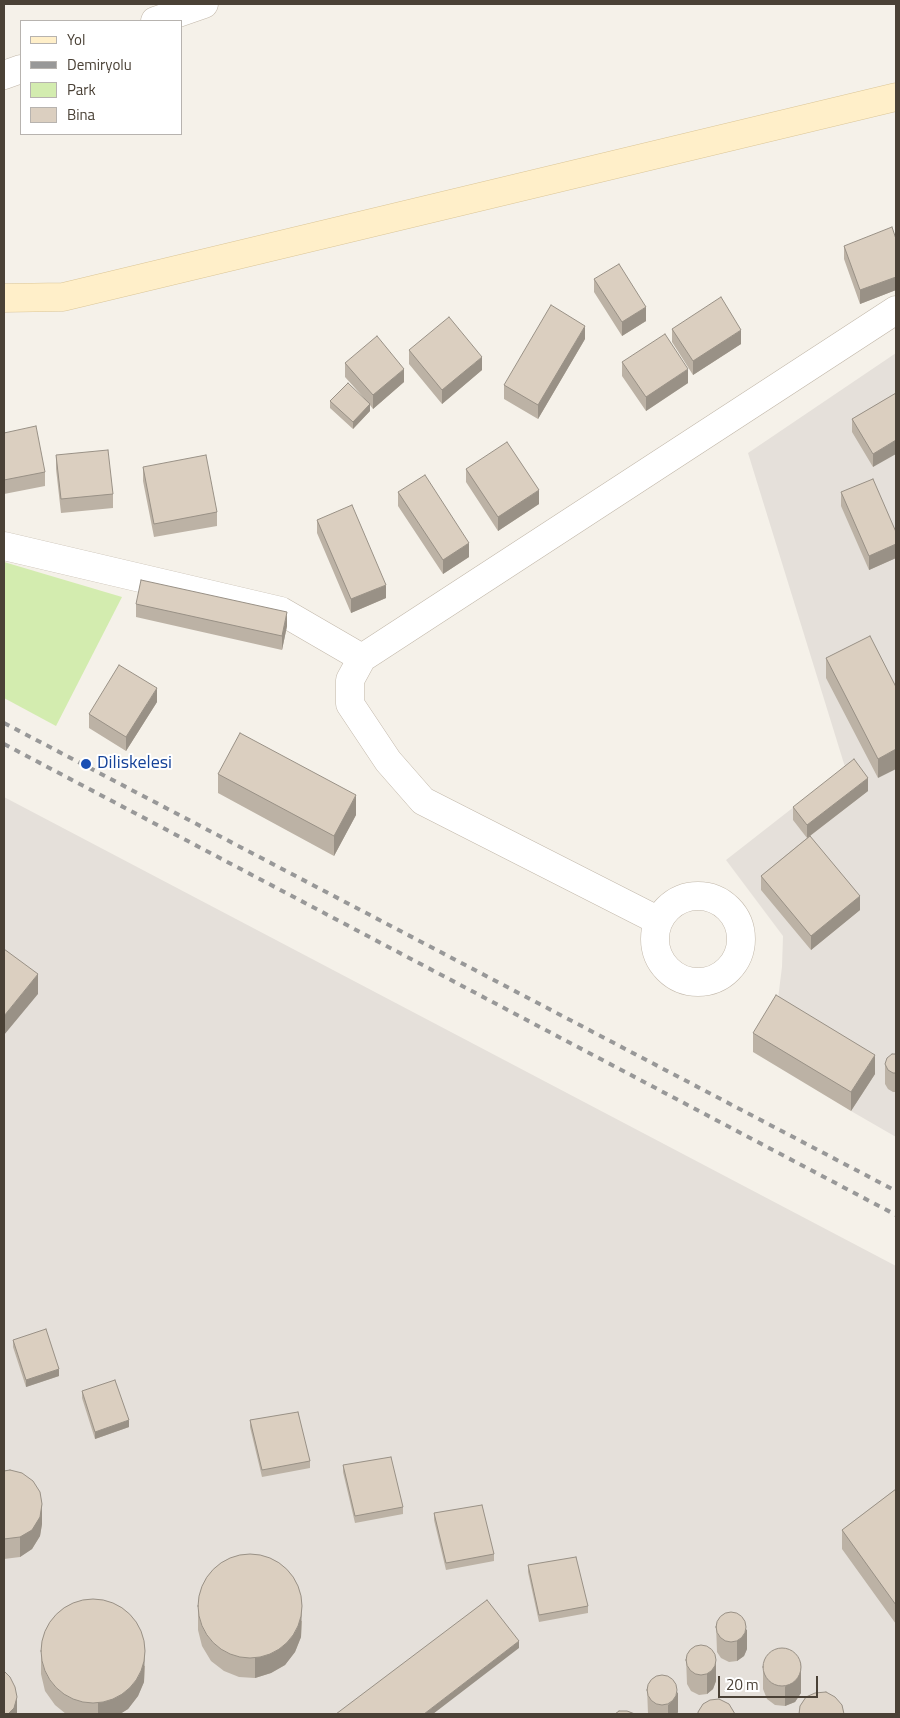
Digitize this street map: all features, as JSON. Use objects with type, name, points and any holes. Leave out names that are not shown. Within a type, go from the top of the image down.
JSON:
[{"type":"main road","points":[[4,298],[63,297],[896,97]]},
{"type":"street","points":[[158,20],[204,4]]},
{"type":"street","points":[[4,75],[20,69]]},
{"type":"street","points":[[659,921],[423,801],[388,761],[350,704],[350,680],[362,658],[896,310]]},
{"type":"street","points":[[4,546],[282,611],[362,658]]},
{"type":"shaded area","points":[[896,353],[896,1137],[851,1111],[874,1074],[776,1014],[782,967],[783,936],[726,860],[845,767],[748,453]]},
{"type":"shaded area","points":[[4,797],[896,1266],[896,1714],[4,1714]]},
{"type":"green space","points":[[4,562],[122,597],[56,726],[4,698]]},
{"type":"building","points":[[892,227],[896,239],[896,277],[860,290],[844,246]]},
{"type":"building","points":[[619,264],[646,307],[622,322],[594,279]]},
{"type":"building","points":[[721,297],[741,330],[693,361],[672,329]]},
{"type":"building","points":[[551,305],[585,326],[538,405],[504,385]]},
{"type":"building","points":[[449,317],[482,357],[442,390],[409,350]]},
{"type":"building","points":[[665,334],[688,369],[646,397],[622,362]]},
{"type":"building","points":[[377,336],[404,369],[373,395],[345,363]]},
{"type":"building","points":[[348,383],[370,404],[353,422],[330,401]]},
{"type":"building","points":[[896,393],[896,440],[873,454],[852,419]]},
{"type":"building","points":[[36,426],[45,472],[4,480],[4,433]]},
{"type":"building","points":[[507,442],[539,490],[498,517],[466,469]]},
{"type":"building","points":[[108,450],[113,494],[61,499],[56,455]]},
{"type":"building","points":[[206,455],[217,512],[154,524],[143,467]]},
{"type":"building","points":[[425,475],[469,543],[443,560],[398,492]]},
{"type":"building","points":[[873,479],[896,532],[896,544],[869,556],[841,492]]},
{"type":"building","points":[[352,505],[386,585],[351,599],[317,520]]},
{"type":"building","points":[[141,580],[287,612],[282,636],[136,604]]},
{"type":"building","points":[[870,636],[896,687],[896,749],[878,759],[826,658]]},
{"type":"building","points":[[119,665],[157,688],[126,737],[89,714]]},
{"type":"building","points":[[240,733],[356,795],[334,836],[218,774]]},
{"type":"building","points":[[854,759],[868,778],[807,825],[793,807]]},
{"type":"building","points":[[810,836],[860,896],[811,936],[761,876]]},
{"type":"building","points":[[4,949],[38,974],[4,1016]]},
{"type":"building","points":[[776,995],[875,1055],[851,1092],[753,1033]]},
{"type":"building","points":[[892,1054],[896,1054],[896,1073],[888,1070],[885,1064],[887,1058]]},
{"type":"building","points":[[46,1329],[59,1369],[26,1380],[13,1340]]},
{"type":"building","points":[[115,1380],[129,1420],[95,1432],[82,1391]]},
{"type":"building","points":[[298,1412],[310,1461],[262,1470],[250,1420]]},
{"type":"building","points":[[391,1457],[403,1507],[355,1516],[343,1465]]},
{"type":"building","points":[[10,1470],[22,1473],[33,1481],[40,1492],[42,1504],[40,1517],[32,1530],[20,1537],[4,1539],[4,1471]]},
{"type":"building","points":[[896,1489],[896,1605],[842,1530]]},
{"type":"building","points":[[482,1505],[494,1554],[446,1563],[434,1513]]},
{"type":"building","points":[[250,1554],[270,1558],[287,1569],[298,1586],[302,1606],[298,1626],[287,1643],[270,1654],[250,1658],[230,1654],[213,1643],[202,1626],[198,1606],[202,1586],[213,1569],[230,1558]]},
{"type":"building","points":[[576,1557],[588,1606],[539,1615],[528,1565]]},
{"type":"building","points":[[93,1599],[113,1603],[130,1614],[141,1631],[145,1651],[141,1671],[130,1688],[113,1699],[93,1703],[73,1699],[56,1688],[45,1671],[41,1651],[45,1631],[56,1614],[73,1603]]},
{"type":"building","points":[[487,1600],[519,1641],[424,1714],[336,1714]]},
{"type":"building","points":[[731,1612],[742,1616],[746,1627],[742,1638],[731,1642],[720,1638],[716,1627],[720,1616]]},
{"type":"building","points":[[701,1645],[712,1649],[716,1660],[712,1671],[701,1675],[690,1671],[686,1660],[690,1649]]},
{"type":"building","points":[[782,1648],[796,1653],[801,1667],[796,1681],[782,1686],[768,1681],[763,1667],[768,1653]]},
{"type":"building","points":[[4,1671],[10,1677],[15,1687],[17,1697],[14,1708],[8,1714],[4,1714]]},
{"type":"building","points":[[662,1675],[673,1679],[677,1690],[673,1701],[662,1705],[651,1701],[647,1690],[651,1679]]},
{"type":"building","points":[[826,1692],[835,1697],[842,1705],[844,1714],[799,1714],[800,1706],[806,1697],[815,1693]]},
{"type":"building","points":[[719,1699],[729,1704],[735,1714],[698,1714],[703,1704],[710,1700]]},
{"type":"building","points":[[619,1711],[627,1711],[635,1714],[615,1714]]},
{"type":"railway","points":[[4,723],[896,1191]]},
{"type":"railway","points":[[4,744],[896,1215]]},
{"type":"place","name":"Diliskelesi","points":[[86,764]]}]
